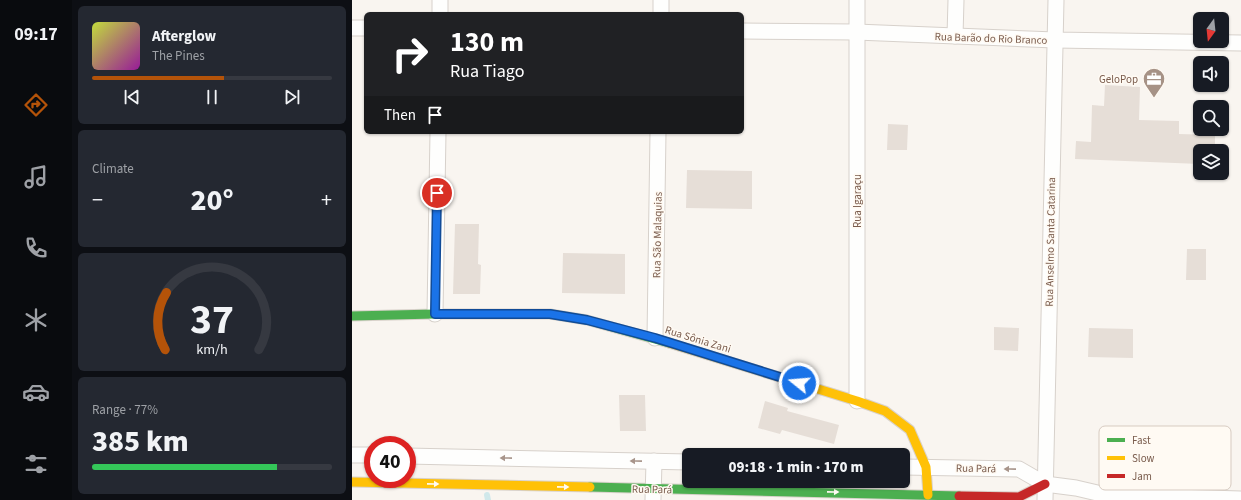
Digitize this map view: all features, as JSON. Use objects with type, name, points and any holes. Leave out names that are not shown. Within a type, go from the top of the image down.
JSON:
[{"type":"street","points":[[440,0],[440,12]]},
{"type":"street","points":[[661,0],[661,12]]},
{"type":"street","name":"Rua Igaraçu","points":[[857,0],[857,401]]},
{"type":"street","points":[[955,36],[956,0]]},
{"type":"street","name":"Rua Anselmo Santa Catarina","points":[[1045,500],[1056,0]]},
{"type":"street","points":[[352,28],[364,28]]},
{"type":"street","name":"Rua Barão do Rio Branco","points":[[744,31],[856,32],[1055,40],[1241,44]]},
{"type":"street","points":[[435,314],[438,134]]},
{"type":"street","name":"Rua São Malaquias","points":[[655,338],[658,134]]},
{"type":"street","name":"Rua Sônia Zani","points":[[352,316],[550,314],[587,320],[655,338],[885,411],[910,430],[926,467],[928,495]]},
{"type":"street","points":[[352,454],[364,455]]},
{"type":"street","points":[[416,456],[682,462]]},
{"type":"street","points":[[653,494],[654,461]]},
{"type":"street","name":"Rua Pará","points":[[910,467],[1019,469],[1045,484],[1076,488],[1106,495],[1241,499]]},
{"type":"street","name":"Rua Pará","points":[[352,482],[653,494],[928,495],[1019,497],[1045,484]]},
{"type":"building","points":[[1105,85],[1140,87],[1139,120],[1179,121],[1179,134],[1193,134],[1193,136],[1215,136],[1215,144],[1193,144],[1193,164],[1075,159],[1076,141],[1091,142],[1092,105],[1104,106]]},
{"type":"building","points":[[888,124],[908,125],[907,150],[887,150]]},
{"type":"building","points":[[687,170],[752,171],[752,209],[686,208]]},
{"type":"building","points":[[455,224],[479,224],[478,264],[481,265],[480,294],[453,294]]},
{"type":"building","points":[[1187,249],[1206,249],[1206,280],[1186,280]]},
{"type":"building","points":[[563,253],[625,254],[625,294],[562,293]]},
{"type":"building","points":[[994,327],[1019,328],[1018,351],[994,350]]},
{"type":"building","points":[[1089,328],[1133,329],[1133,358],[1088,357]]},
{"type":"building","points":[[619,395],[645,395],[646,431],[620,431]]},
{"type":"building","points":[[765,401],[788,408],[787,411],[839,425],[834,444],[782,430],[780,434],[758,428]]},
{"type":"waterway","points":[[487,495],[488,500]]},
{"type":"traffic: fast","points":[[352,316],[550,314],[587,320],[669,343]]},
{"type":"traffic: fast","points":[[590,487],[959,496]]},
{"type":"traffic: slow","points":[[669,343],[885,411],[910,430],[926,467],[928,495]]},
{"type":"traffic: slow","points":[[352,482],[590,487]]},
{"type":"traffic: jam","points":[[959,496],[1019,497],[1045,484]]},
{"type":"place","name":"GeloPop","points":[[1154,98]]},
{"type":"route","points":[[437,193],[435,314],[550,314],[587,320],[655,338],[799,383]]}]
